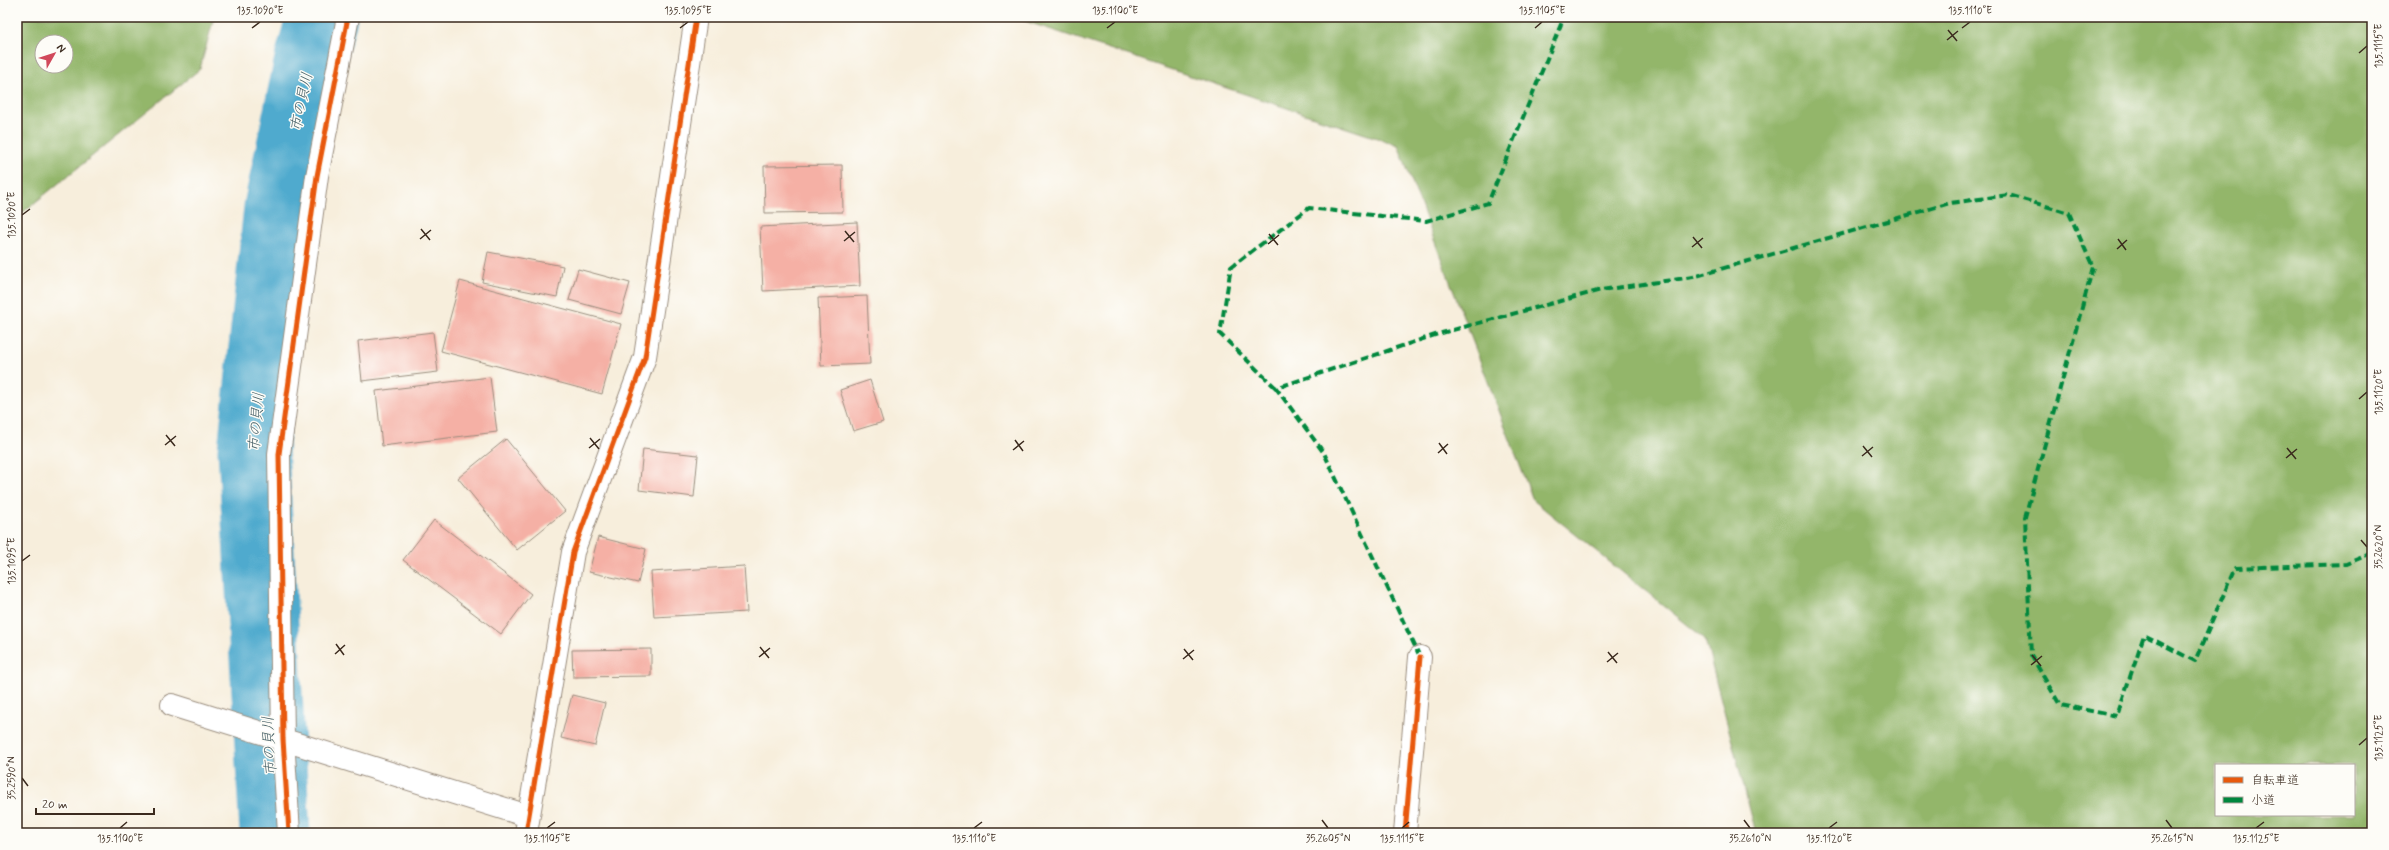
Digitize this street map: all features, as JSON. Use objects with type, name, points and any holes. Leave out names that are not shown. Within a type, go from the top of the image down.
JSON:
[{"type":"street","points":[[289,833],[281,738],[279,454],[317,176],[348,17]]},
{"type":"street","points":[[172,705],[281,738],[527,824],[573,552],[644,356],[696,17]]},
{"type":"street","points":[[1405,833],[1420,657]]},
{"type":"green space","points":[[17,17],[214,17],[200,69],[17,217]]},
{"type":"green space","points":[[1013,17],[2372,17],[2372,833],[1756,833],[1705,639],[1533,500],[1398,145]]},
{"type":"building","points":[[842,165],[843,212],[765,213],[764,166]]},
{"type":"building","points":[[857,222],[860,286],[763,291],[760,227]]},
{"type":"building","points":[[488,252],[563,266],[557,297],[482,282]]},
{"type":"building","points":[[578,269],[630,283],[621,314],[569,300]]},
{"type":"building","points":[[460,281],[621,324],[602,394],[441,351]]},
{"type":"building","points":[[867,296],[870,364],[821,366],[818,298]]},
{"type":"building","points":[[433,332],[438,372],[362,381],[358,341]]},
{"type":"building","points":[[490,377],[497,432],[382,446],[376,391]]},
{"type":"building","points":[[870,380],[883,422],[853,431],[840,390]]},
{"type":"building","points":[[506,439],[565,511],[517,550],[458,478]]},
{"type":"building","points":[[643,449],[698,455],[694,497],[639,490]]},
{"type":"building","points":[[434,520],[531,594],[501,634],[403,560]]},
{"type":"building","points":[[598,537],[646,549],[638,583],[589,572]]},
{"type":"building","points":[[744,566],[747,612],[654,617],[651,572]]},
{"type":"building","points":[[651,649],[651,676],[573,677],[572,650]]},
{"type":"building","points":[[572,695],[605,703],[595,746],[561,738]]},
{"type":"waterway","name":"市の貝川","points":[[275,833],[253,450],[279,208],[310,60],[322,17]]},
{"type":"marked path","points":[[1276,388],[1220,334],[1231,267],[1309,208],[1426,221],[1488,203],[1564,17]]},
{"type":"marked path","points":[[1420,657],[1324,453],[1276,388],[1438,334],[1601,290],[1693,277],[1950,203],[2009,195],[2069,213],[2093,267],[2025,517],[2031,655],[2060,705],[2117,716],[2144,635],[2195,661],[2235,568],[2346,564],[2372,553]]},
{"type":"cycle path","points":[[289,833],[283,739],[279,454],[317,176],[348,17]]},
{"type":"cycle path","points":[[526,833],[573,552],[645,357],[696,17]]},
{"type":"cycle path","points":[[1405,833],[1420,657]]}]
